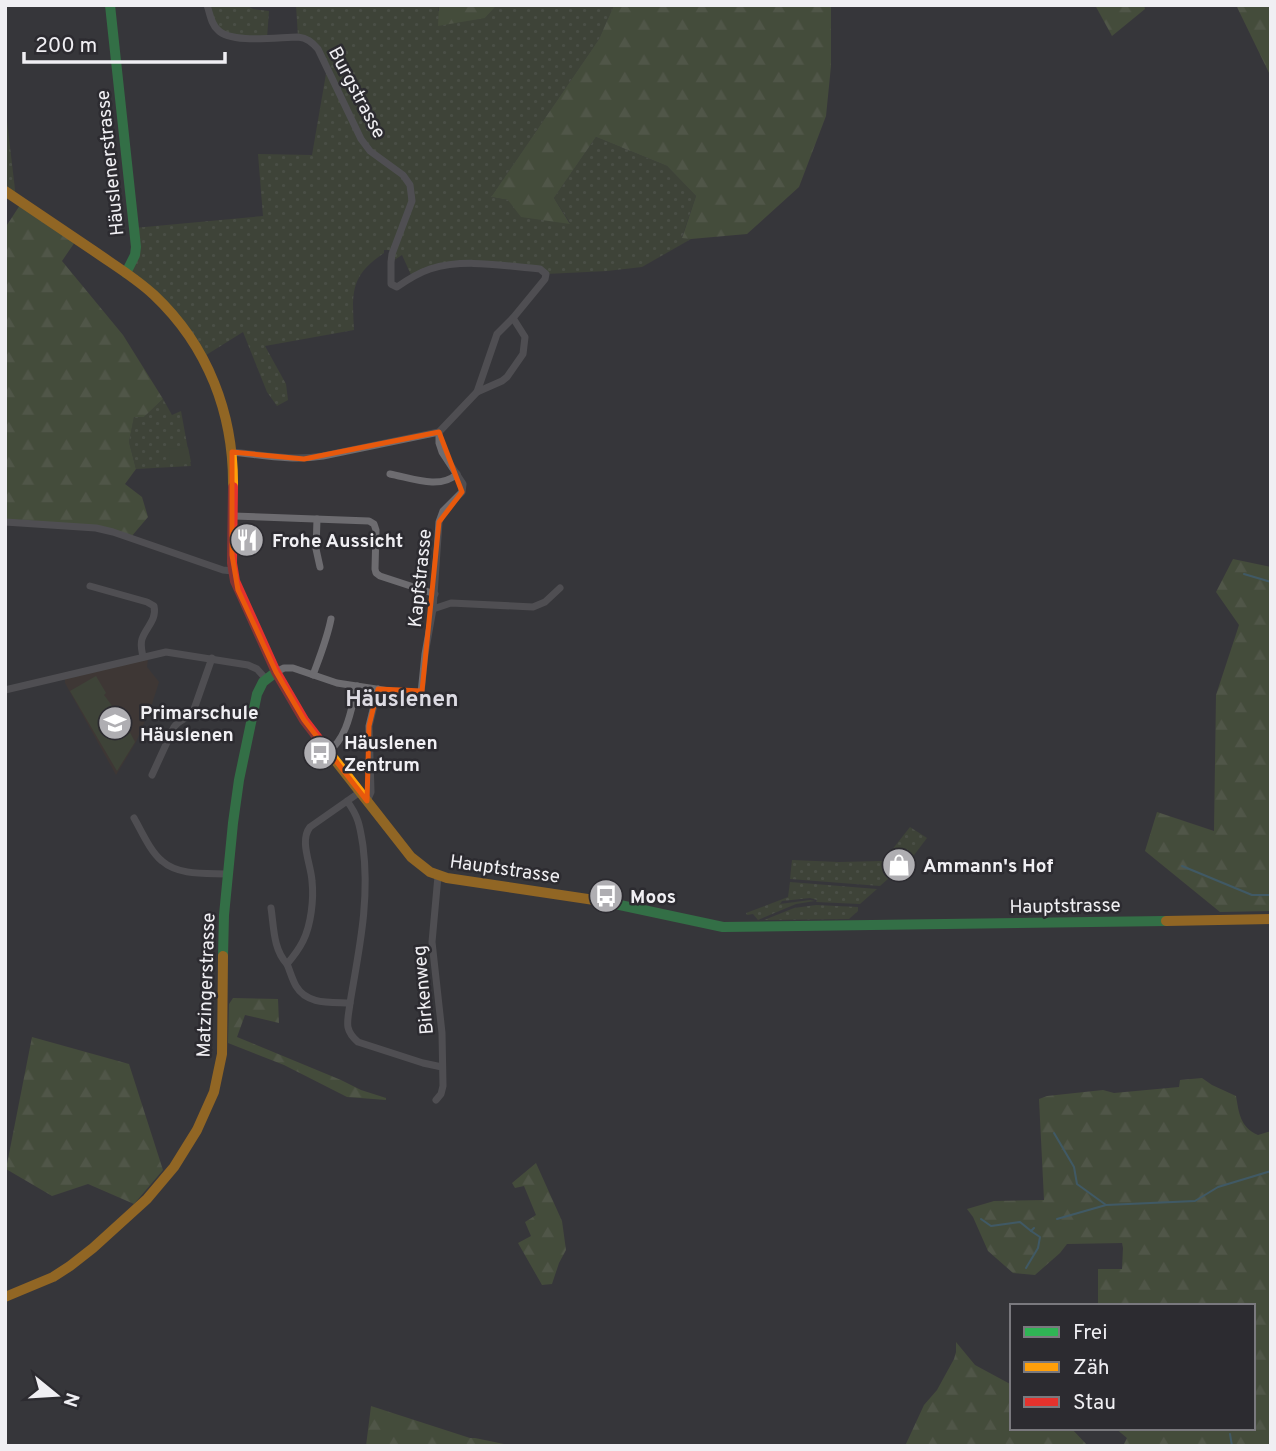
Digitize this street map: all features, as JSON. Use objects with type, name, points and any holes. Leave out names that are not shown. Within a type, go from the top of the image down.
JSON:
[{"type":"street","name":"Häuslenerstrasse","points":[[110,5],[135,247],[135,255],[126,273]]},
{"type":"street","name":"Burgstrasse","points":[[207,5],[213,23],[225,36],[298,37],[313,42],[361,139],[370,151],[403,175],[410,185],[412,201],[392,254],[391,284],[397,287],[412,277],[447,265],[476,264],[540,269],[546,274],[545,279],[497,334],[477,392],[439,432]]},
{"type":"street","name":"Hauptstrasse","points":[[5,191],[153,294],[189,335],[220,398],[228,426],[232,452],[233,570],[241,597],[294,705],[328,752],[411,857],[422,867],[438,876],[589,898],[723,927],[1271,919]]},
{"type":"street","points":[[477,392],[507,377],[523,355],[525,337],[513,318]]},
{"type":"street","points":[[232,452],[304,459],[439,432],[442,452],[457,474],[452,480],[436,483],[390,474]]},
{"type":"street","name":"Kapfstrasse","points":[[378,689],[415,695],[421,693],[435,594],[439,522],[443,511],[461,492],[463,484],[457,474]]},
{"type":"street","points":[[233,516],[372,522],[376,530],[376,573],[435,594]]},
{"type":"street","points":[[317,519],[316,549],[320,567]]},
{"type":"street","points":[[5,522],[96,528],[223,570],[233,570]]},
{"type":"street","points":[[90,586],[153,606],[155,613],[141,642],[143,657]]},
{"type":"street","points":[[433,609],[452,603],[533,607],[544,602],[560,588]]},
{"type":"street","points":[[313,675],[321,650],[325,646],[331,620]]},
{"type":"street","points":[[5,691],[172,652],[252,666],[266,679],[288,667],[330,681],[378,689],[369,726],[371,792],[367,801]]},
{"type":"street","points":[[152,775],[174,727],[193,712],[212,658]]},
{"type":"street","name":"Matzingerstrasse","points":[[5,1297],[52,1277],[93,1248],[147,1199],[174,1167],[197,1130],[214,1092],[222,1054],[224,915],[233,823],[257,694],[266,679]]},
{"type":"street","points":[[328,752],[344,733],[357,686]]},
{"type":"street","points":[[287,964],[304,939],[310,911],[312,881],[305,833],[360,792]]},
{"type":"street","points":[[347,801],[359,822],[366,891],[347,1028],[349,1035],[358,1042],[442,1067]]},
{"type":"street","points":[[134,818],[159,859],[169,866],[186,871],[228,874]]},
{"type":"street","name":"Birkenweg","points":[[436,1100],[443,1086],[442,1033],[432,942],[438,876]]},
{"type":"street","points":[[271,908],[277,948],[297,987],[314,1000],[350,1003]]},
{"type":"highlighted area","points":[[439,432],[462,492],[439,522],[422,691],[378,689],[369,726],[367,801],[304,720],[276,672],[238,590],[232,555],[232,452],[304,459]]},
{"type":"shaded area","name":"Primarschule Häuslenen","points":[[148,659],[147,667],[159,682],[136,742],[116,775],[65,679]]},
{"type":"green space","points":[[207,5],[246,5],[253,9],[269,11],[267,38],[236,38],[219,31]]},
{"type":"green space","points":[[296,5],[439,5],[438,11],[485,18],[497,5],[614,5],[599,39],[491,197],[508,200],[570,223],[554,198],[596,137],[667,166],[696,196],[682,237],[691,239],[642,267],[546,274],[540,269],[447,265],[412,277],[402,255],[391,262],[392,254],[389,250],[384,250],[359,277],[353,305],[354,330],[265,346],[286,384],[288,400],[277,406],[267,392],[243,332],[203,357],[189,335],[126,273],[130,266],[134,228],[263,216],[258,154],[312,155],[327,68],[318,49],[298,37]]},
{"type":"green space","points":[[439,5],[497,5],[485,18],[438,26]]},
{"type":"green space","points":[[614,5],[831,5],[831,66],[826,116],[799,187],[747,234],[682,238],[696,196],[667,166],[596,137],[554,198],[570,224],[521,217],[508,200],[491,197],[599,39]]},
{"type":"green space","points":[[1095,5],[1144,5],[1145,9],[1112,36]]},
{"type":"green space","points":[[1236,5],[1271,5],[1271,77]]},
{"type":"green space","points":[[5,104],[16,198],[5,191]]},
{"type":"green space","points":[[22,202],[77,239],[62,261],[123,335],[163,399],[144,417],[134,417],[129,442],[136,469],[125,484],[142,497],[148,517],[131,537],[113,532],[5,522],[5,228]]},
{"type":"green space","points":[[163,399],[172,415],[181,411],[191,466],[136,469],[129,442],[134,416],[144,417]]},
{"type":"green space","points":[[188,447],[191,462],[170,463],[169,449]]},
{"type":"green space","points":[[1233,559],[1271,567],[1271,911],[1220,912],[1145,851],[1157,812],[1214,831],[1216,695],[1239,625],[1216,592]]},
{"type":"green space","points":[[96,676],[106,693],[104,695],[125,723],[135,742],[117,771],[70,691]]},
{"type":"green space","points":[[910,827],[927,838],[905,867],[888,855]]},
{"type":"green space","points":[[792,860],[882,861],[890,863],[898,870],[880,886],[790,879]]},
{"type":"green space","points":[[790,882],[877,889],[860,904],[816,902],[817,900],[810,898],[782,901],[780,904],[815,901],[796,904],[758,920],[753,914],[747,915],[746,913],[788,897]]},
{"type":"green space","points":[[816,905],[858,907],[858,911],[849,919],[764,920],[794,908]]},
{"type":"green space","points":[[233,998],[278,999],[279,1023],[245,1015],[237,1037],[386,1100],[347,1097],[284,1065],[228,1043],[229,1004]]},
{"type":"green space","points":[[32,1037],[129,1064],[163,1170],[134,1204],[88,1184],[52,1196],[6,1169]]},
{"type":"green space","points":[[1202,1078],[1236,1096],[1241,1119],[1247,1128],[1258,1135],[1271,1131],[1271,1446],[1123,1446],[1127,1438],[1117,1430],[1255,1430],[1255,1304],[1098,1304],[1098,1269],[1122,1269],[1122,1243],[1067,1244],[1035,1275],[1013,1273],[988,1251],[967,1209],[994,1201],[1044,1200],[1039,1099],[1103,1090],[1114,1093],[1179,1087],[1180,1080]]},
{"type":"green space","points":[[536,1163],[562,1221],[566,1250],[552,1284],[542,1285],[518,1243],[531,1236],[525,1222],[536,1215],[524,1186],[515,1188],[512,1183]]},
{"type":"green space","points":[[956,1342],[975,1365],[1010,1384],[1010,1430],[1073,1430],[1088,1446],[905,1446],[924,1405],[937,1390],[956,1352]]},
{"type":"green space","points":[[371,1406],[470,1438],[513,1446],[366,1446]]},
{"type":"waterway","points":[[1244,574],[1271,582]]},
{"type":"waterway","points":[[1182,866],[1252,895],[1271,895]]},
{"type":"waterway","points":[[1054,1133],[1074,1167],[1077,1184],[1106,1205],[1195,1201],[1218,1187],[1271,1171]]},
{"type":"waterway","points":[[1057,1219],[1106,1205]]},
{"type":"waterway","points":[[981,1219],[991,1226],[1020,1222],[1031,1231]]},
{"type":"waterway","points":[[1026,1268],[1038,1248],[1040,1237],[1031,1231],[1034,1228]]},
{"type":"waterway","points":[[1230,1434],[1232,1446]]},
{"type":"traffic: fast","points":[[110,5],[136,247],[126,273]]},
{"type":"traffic: fast","points":[[223,956],[224,915],[239,780],[257,694],[263,682],[276,672]]},
{"type":"traffic: fast","points":[[601,901],[723,927],[1166,921]]},
{"type":"traffic: slow","points":[[5,191],[132,277],[173,315],[203,359],[223,408],[229,433],[233,487]]},
{"type":"traffic: slow","points":[[324,746],[411,857],[430,872],[447,878],[601,901]]},
{"type":"traffic: slow","points":[[1166,921],[1271,919]]},
{"type":"traffic: slow","points":[[5,1297],[53,1277],[70,1266],[147,1199],[174,1167],[197,1130],[214,1092],[222,1054],[223,956]]},
{"type":"traffic: jam","points":[[233,487],[232,563],[235,581],[276,672],[304,720],[324,746]]},
{"type":"place","name":"Frohe Aussicht","points":[[247,540]]},
{"type":"place","name":"Primarschule Häuslenen","points":[[115,723]]},
{"type":"place","name":"Häuslenen Zentrum","points":[[320,753]]},
{"type":"place","name":"Ammann's Hof","points":[[899,865]]},
{"type":"place","name":"Moos","points":[[606,896]]},
{"type":"district","name":"Häuslenen","points":[[402,698]]}]
